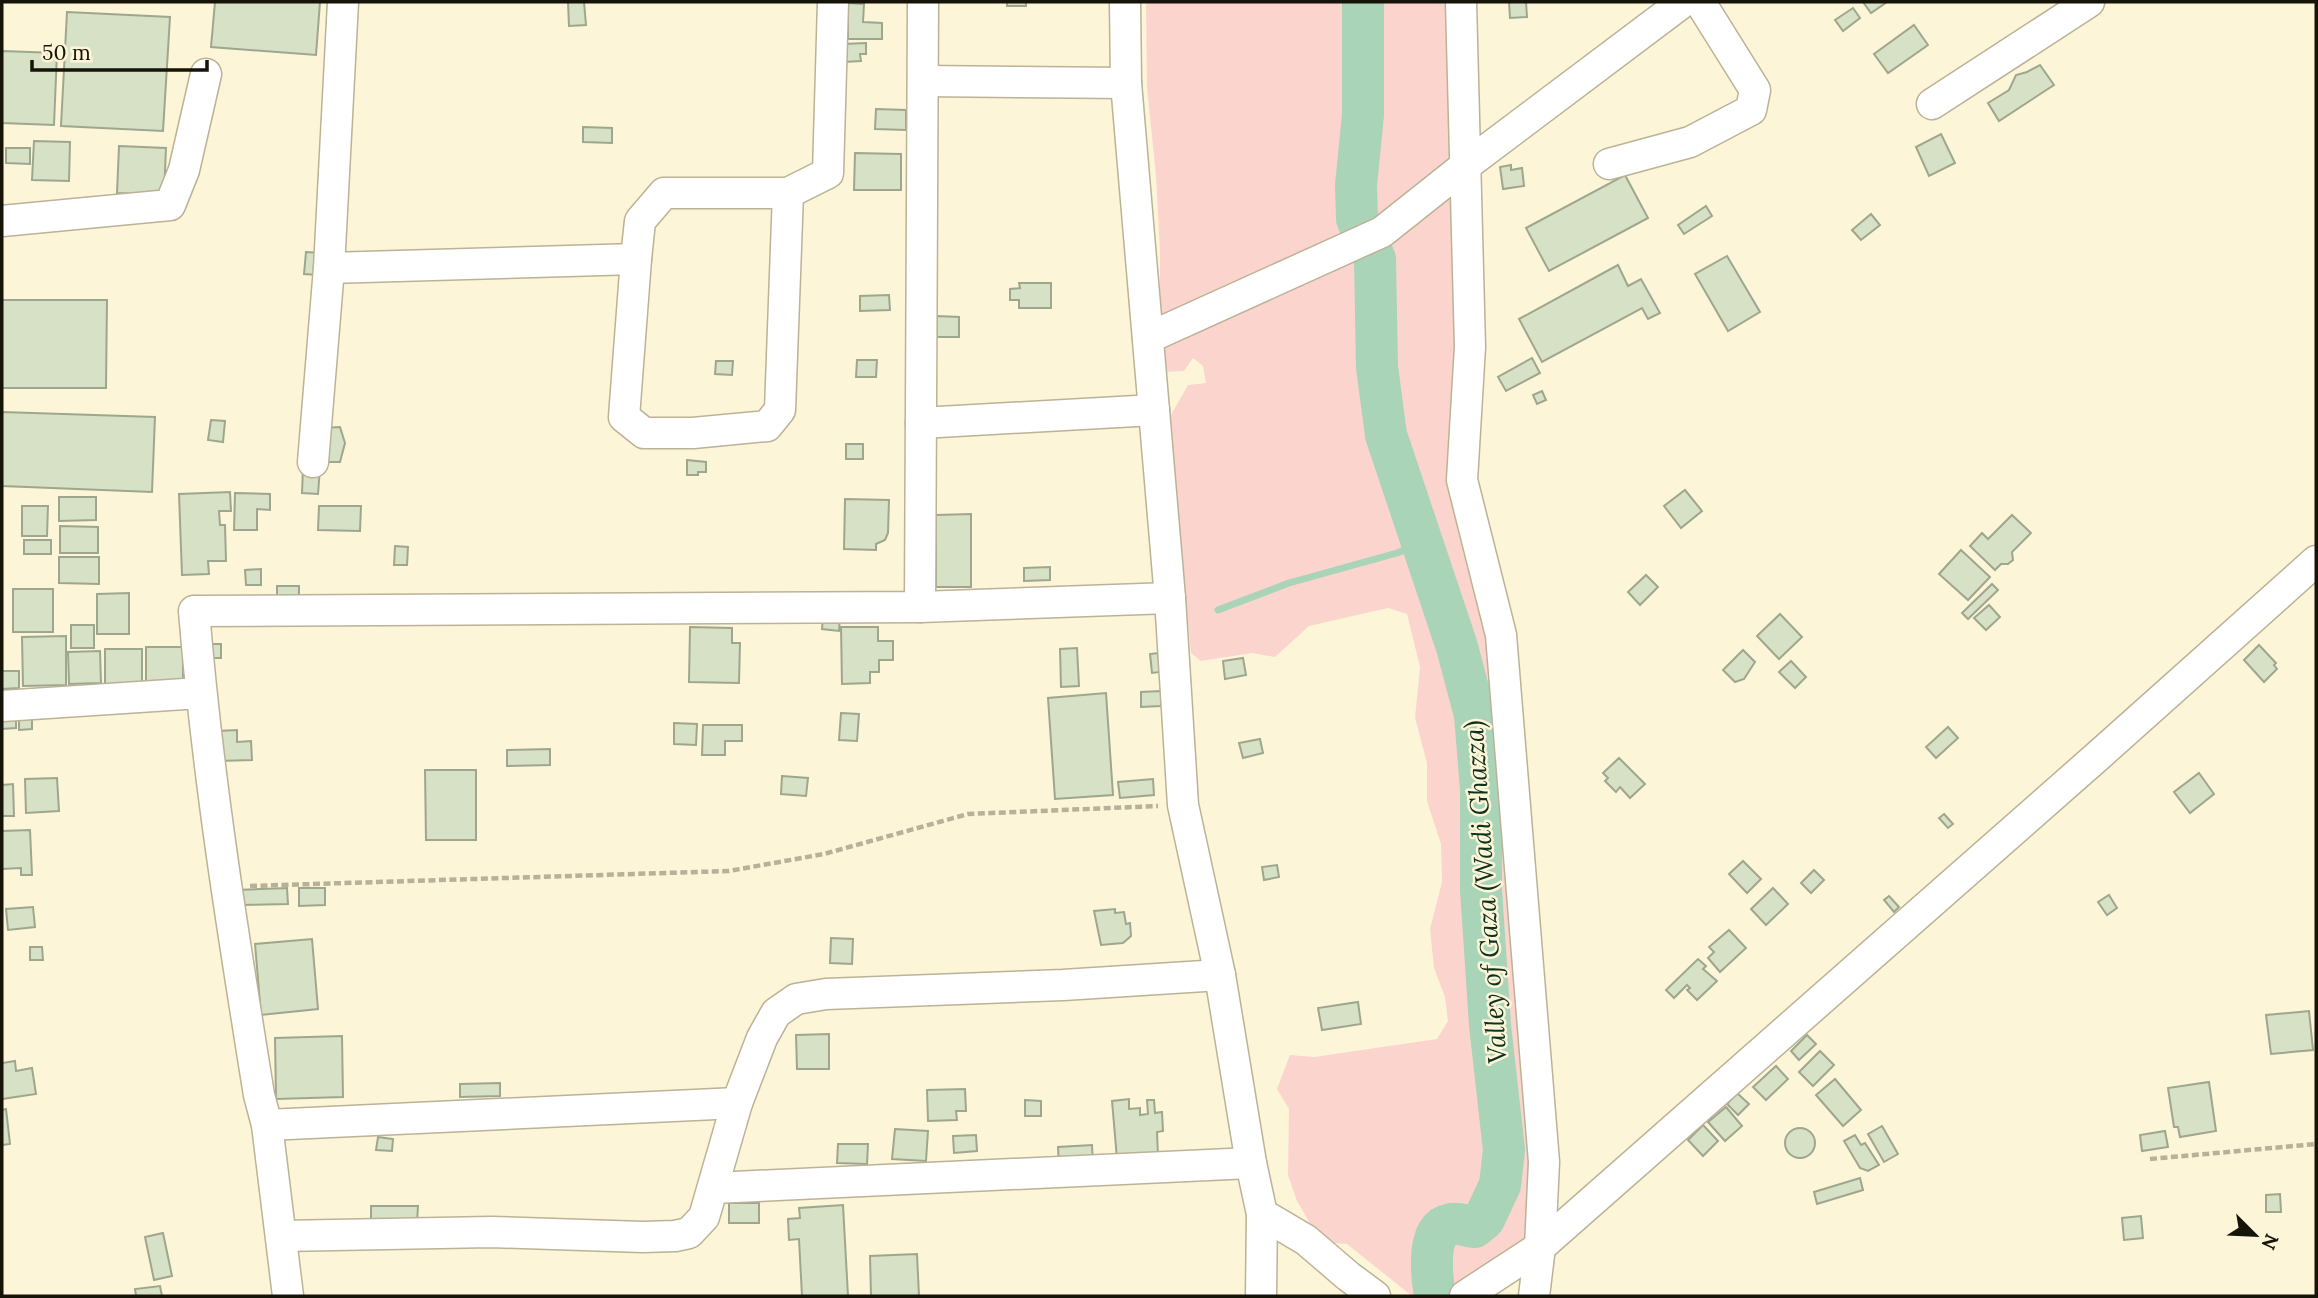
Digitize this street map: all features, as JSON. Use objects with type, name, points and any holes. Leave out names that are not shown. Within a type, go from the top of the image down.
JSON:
[{"type":"street","points":[[313,462],[329,268],[343,2]]},
{"type":"street","points":[[788,193],[780,410],[767,426],[693,433],[643,433],[624,417],[640,221],[664,193],[788,193],[828,173],[833,2]]},
{"type":"street","points":[[920,607],[923,2]]},
{"type":"street","points":[[1125,2],[1126,83],[1170,598],[1183,805],[1220,975],[1262,1214],[1261,1296]]},
{"type":"street","points":[[1461,2],[1470,347],[1462,480],[1501,635],[1544,1162],[1540,1247],[1534,1296]]},
{"type":"street","points":[[1148,338],[1382,232],[1683,2]]},
{"type":"street","points":[[1609,164],[1690,142],[1751,110],[1755,90],[1700,2]]},
{"type":"street","points":[[1932,104],[2089,2]]},
{"type":"street","points":[[2,221],[170,205],[184,170],[206,74]]},
{"type":"street","points":[[924,81],[1126,83]]},
{"type":"street","points":[[329,268],[636,259]]},
{"type":"street","points":[[921,423],[1154,410]]},
{"type":"street","points":[[1465,1296],[1540,1247],[2316,561]]},
{"type":"street","points":[[288,1296],[267,1125],[259,1095],[226,886],[200,693],[194,611],[920,607],[1170,598]]},
{"type":"street","points":[[2,706],[200,693]]},
{"type":"street","points":[[282,1236],[491,1232],[643,1237],[689,1233],[705,1217],[737,1103],[762,1038],[776,1013],[796,999],[826,994],[1063,985],[1220,975]]},
{"type":"street","points":[[267,1125],[737,1103]]},
{"type":"street","points":[[713,1188],[1251,1163]]},
{"type":"street","points":[[1262,1214],[1306,1240],[1375,1296]]},
{"type":"path","points":[[226,886],[729,871],[824,854],[968,814],[1183,805]]},
{"type":"path","points":[[2150,1159],[2316,1144]]},
{"type":"shaded area","points":[[1146,2],[1451,2],[1455,160],[1376,221],[1160,316],[1160,251],[1147,87]]},
{"type":"shaded area","points":[[1453,191],[1486,631],[1531,1159],[1528,1241],[1459,1287],[1429,1296],[1412,1296],[1347,1244],[1330,1243],[1311,1225],[1297,1201],[1288,1175],[1289,1109],[1277,1089],[1290,1055],[1314,1057],[1437,1039],[1448,1021],[1445,997],[1434,968],[1430,929],[1442,882],[1441,844],[1427,801],[1427,763],[1415,718],[1420,667],[1407,614],[1388,608],[1309,626],[1275,657],[1252,653],[1201,661],[1191,653],[1168,420],[1188,385],[1206,383],[1203,366],[1193,358],[1184,371],[1164,372],[1163,346],[1393,243]]},
{"type":"building","points":[[215,2],[320,2],[316,55],[211,47]]},
{"type":"building","points":[[568,2],[584,2],[586,25],[569,26]]},
{"type":"building","points":[[1007,2],[1026,2],[1026,6],[1007,6]]},
{"type":"building","points":[[1509,2],[1526,2],[1527,17],[1510,18]]},
{"type":"building","points":[[1863,2],[1887,2],[1871,13]]},
{"type":"building","points":[[848,3],[864,4],[863,22],[882,23],[882,39],[848,39]]},
{"type":"building","points":[[1853,8],[1860,18],[1843,31],[1835,20]]},
{"type":"building","points":[[67,12],[170,17],[163,131],[61,126]]},
{"type":"building","points":[[1914,25],[1928,45],[1888,73],[1874,54]]},
{"type":"building","points":[[866,43],[866,54],[860,54],[861,61],[844,62],[843,44]]},
{"type":"building","points":[[2,51],[57,53],[54,125],[2,123]]},
{"type":"building","points":[[2040,65],[2054,85],[1999,121],[1988,103],[2009,90],[2016,75]]},
{"type":"building","points":[[876,109],[906,110],[906,130],[875,129]]},
{"type":"building","points":[[583,127],[612,128],[612,143],[583,142]]},
{"type":"building","points":[[1941,134],[1955,163],[1929,176],[1916,147]]},
{"type":"building","points":[[34,141],[70,142],[69,181],[32,180]]},
{"type":"building","points":[[119,146],[166,148],[164,195],[117,193]]},
{"type":"building","points":[[6,148],[30,148],[30,164],[6,163]]},
{"type":"building","points":[[855,153],[901,154],[901,190],[854,190]]},
{"type":"building","points":[[1511,165],[1511,170],[1522,168],[1524,186],[1503,189],[1500,167]]},
{"type":"building","points":[[1625,175],[1648,218],[1549,271],[1526,228]]},
{"type":"building","points":[[1706,206],[1712,216],[1684,234],[1678,225]]},
{"type":"building","points":[[1871,214],[1880,225],[1861,240],[1852,230]]},
{"type":"building","points":[[306,252],[319,253],[318,275],[304,274]]},
{"type":"building","points":[[1727,256],[1760,312],[1728,331],[1695,274]]},
{"type":"building","points":[[1618,265],[1628,286],[1641,279],[1660,313],[1648,319],[1642,308],[1542,362],[1519,319]]},
{"type":"building","points":[[1019,283],[1051,283],[1051,308],[1019,308],[1019,300],[1010,300],[1010,289],[1020,288]]},
{"type":"building","points":[[889,295],[890,310],[860,311],[860,296]]},
{"type":"building","points":[[2,300],[107,300],[106,388],[2,388]]},
{"type":"building","points":[[937,316],[959,317],[959,337],[937,337]]},
{"type":"building","points":[[1532,358],[1540,373],[1506,391],[1498,377]]},
{"type":"building","points":[[857,360],[877,360],[876,377],[856,377]]},
{"type":"building","points":[[716,361],[733,361],[732,375],[715,374]]},
{"type":"building","points":[[1542,391],[1546,400],[1537,404],[1533,395]]},
{"type":"building","points":[[2,412],[155,417],[152,492],[2,486]]},
{"type":"building","points":[[211,420],[225,421],[223,442],[208,440]]},
{"type":"building","points":[[340,427],[345,443],[340,462],[322,462],[323,428]]},
{"type":"building","points":[[846,444],[863,444],[863,459],[846,459]]},
{"type":"building","points":[[687,460],[706,462],[706,472],[687,475]]},
{"type":"building","points":[[303,467],[320,468],[318,494],[302,493]]},
{"type":"building","points":[[1685,490],[1702,511],[1681,528],[1664,506]]},
{"type":"building","points":[[230,492],[231,511],[219,511],[220,525],[225,525],[226,561],[208,561],[209,574],[182,575],[179,494]]},
{"type":"building","points":[[235,493],[270,494],[270,510],[257,509],[257,530],[234,530]]},
{"type":"building","points":[[59,497],[96,497],[96,520],[59,521]]},
{"type":"building","points":[[845,499],[889,500],[888,533],[885,540],[876,544],[876,550],[844,549]]},
{"type":"building","points":[[22,506],[48,506],[47,536],[22,536]]},
{"type":"building","points":[[319,506],[361,506],[360,531],[318,530]]},
{"type":"building","points":[[971,514],[971,587],[936,587],[936,515]]},
{"type":"building","points":[[2012,515],[2031,533],[2012,552],[2013,560],[2008,564],[2001,564],[1995,570],[1970,546],[1982,533],[1988,539]]},
{"type":"building","points":[[60,526],[98,527],[98,553],[60,553]]},
{"type":"building","points":[[24,540],[51,540],[51,554],[24,554]]},
{"type":"building","points":[[395,546],[408,547],[407,565],[394,565]]},
{"type":"building","points":[[1961,550],[1990,577],[1968,600],[1939,574]]},
{"type":"building","points":[[59,557],[99,557],[99,584],[59,583]]},
{"type":"building","points":[[1050,567],[1050,580],[1024,581],[1024,568]]},
{"type":"building","points":[[261,569],[261,585],[246,585],[245,570]]},
{"type":"building","points":[[1646,575],[1658,587],[1640,605],[1628,592]]},
{"type":"building","points":[[1992,584],[1998,590],[1968,619],[1962,613]]},
{"type":"building","points":[[277,586],[299,586],[299,600],[277,600]]},
{"type":"building","points":[[13,589],[53,589],[53,632],[13,632]]},
{"type":"building","points":[[129,593],[129,634],[97,634],[97,594]]},
{"type":"building","points":[[1989,605],[2000,617],[1986,630],[1974,618]]},
{"type":"building","points":[[1780,614],[1802,637],[1779,659],[1757,636]]},
{"type":"building","points":[[823,616],[840,617],[839,631],[822,629]]},
{"type":"building","points":[[71,625],[94,625],[94,648],[71,648]]},
{"type":"building","points":[[690,627],[732,628],[732,643],[740,643],[739,683],[689,682]]},
{"type":"building","points":[[841,627],[878,627],[878,641],[893,641],[893,660],[879,660],[879,672],[870,672],[870,683],[842,684]]},
{"type":"building","points":[[66,636],[66,685],[23,686],[22,637]]},
{"type":"building","points":[[205,644],[221,644],[221,658],[205,658]]},
{"type":"building","points":[[2259,645],[2276,663],[2274,665],[2277,669],[2264,682],[2244,660]]},
{"type":"building","points":[[146,647],[183,647],[183,683],[146,683]]},
{"type":"building","points":[[1077,648],[1079,686],[1061,687],[1060,649]]},
{"type":"building","points":[[105,649],[142,649],[142,684],[105,684]]},
{"type":"building","points":[[1743,650],[1755,662],[1744,679],[1735,682],[1723,670]]},
{"type":"building","points":[[100,651],[101,683],[69,684],[68,652]]},
{"type":"building","points":[[1158,653],[1160,672],[1152,673],[1150,654]]},
{"type":"building","points":[[1243,658],[1246,675],[1225,679],[1223,661]]},
{"type":"building","points":[[1791,661],[1806,677],[1795,688],[1779,672]]},
{"type":"building","points":[[2,671],[19,671],[19,688],[2,689]]},
{"type":"building","points":[[1161,691],[1161,706],[1141,707],[1141,692]]},
{"type":"building","points":[[1106,693],[1113,795],[1055,799],[1048,698]]},
{"type":"building","points":[[32,713],[32,729],[19,730],[19,714]]},
{"type":"building","points":[[841,713],[859,714],[857,741],[839,740]]},
{"type":"building","points":[[2,714],[16,714],[16,728],[2,729]]},
{"type":"building","points":[[674,723],[697,724],[696,745],[674,744]]},
{"type":"building","points":[[703,725],[742,725],[742,741],[725,741],[725,755],[702,755]]},
{"type":"building","points":[[1948,727],[1958,738],[1936,758],[1926,747]]},
{"type":"building","points":[[237,730],[237,742],[251,741],[252,760],[218,761],[217,731]]},
{"type":"building","points":[[1260,739],[1263,753],[1243,758],[1239,743]]},
{"type":"building","points":[[550,749],[550,765],[507,766],[507,750]]},
{"type":"building","points":[[1619,758],[1645,784],[1630,798],[1620,787],[1616,792],[1605,781],[1608,778],[1603,773]]},
{"type":"building","points":[[425,770],[476,770],[476,840],[426,840]]},
{"type":"building","points":[[2199,773],[2214,794],[2190,813],[2174,792]]},
{"type":"building","points":[[782,776],[808,778],[806,796],[781,794]]},
{"type":"building","points":[[57,778],[59,811],[26,813],[25,779]]},
{"type":"building","points":[[1153,779],[1154,795],[1120,798],[1118,782]]},
{"type":"building","points":[[13,784],[14,816],[2,816],[2,785]]},
{"type":"building","points":[[1944,814],[1953,824],[1948,828],[1939,818]]},
{"type":"building","points":[[30,830],[32,875],[21,875],[21,868],[2,869],[2,831]]},
{"type":"building","points":[[1743,861],[1761,879],[1747,893],[1729,874]]},
{"type":"building","points":[[1277,865],[1279,877],[1264,880],[1262,867]]},
{"type":"building","points":[[1814,870],[1824,880],[1811,893],[1801,883]]},
{"type":"building","points":[[287,888],[288,904],[237,905],[237,890]]},
{"type":"building","points":[[299,888],[325,888],[325,905],[299,906]]},
{"type":"building","points":[[1773,888],[1788,904],[1766,925],[1751,909]]},
{"type":"building","points":[[2109,895],[2117,908],[2107,915],[2098,902]]},
{"type":"building","points":[[1889,896],[1899,907],[1894,912],[1884,900]]},
{"type":"building","points":[[33,907],[35,927],[8,930],[6,909]]},
{"type":"building","points":[[1115,909],[1115,913],[1124,912],[1126,924],[1130,923],[1131,936],[1123,943],[1101,945],[1094,911]]},
{"type":"building","points":[[1729,930],[1746,948],[1720,972],[1708,958],[1714,952],[1709,947]]},
{"type":"building","points":[[831,938],[853,939],[852,964],[830,963]]},
{"type":"building","points":[[312,939],[318,1009],[261,1015],[255,944]]},
{"type":"building","points":[[30,947],[42,947],[43,960],[30,960]]},
{"type":"building","points":[[1698,959],[1706,966],[1703,969],[1717,981],[1697,1000],[1687,990],[1690,988],[1687,985],[1674,998],[1666,990]]},
{"type":"building","points":[[1358,1002],[1361,1024],[1322,1030],[1318,1008]]},
{"type":"building","points":[[2309,1011],[2313,1050],[2271,1054],[2266,1015]]},
{"type":"building","points":[[829,1034],[829,1069],[797,1069],[796,1035]]},
{"type":"building","points":[[1807,1035],[1816,1044],[1799,1060],[1791,1051]]},
{"type":"building","points":[[342,1036],[343,1097],[276,1099],[275,1038]]},
{"type":"building","points":[[1820,1051],[1834,1065],[1813,1086],[1799,1072]]},
{"type":"building","points":[[15,1061],[16,1071],[32,1068],[36,1094],[2,1099],[2,1063]]},
{"type":"building","points":[[1776,1066],[1788,1079],[1766,1100],[1753,1087]]},
{"type":"building","points":[[1835,1079],[1861,1110],[1843,1126],[1816,1095]]},
{"type":"building","points":[[2209,1082],[2216,1131],[2180,1137],[2178,1127],[2174,1127],[2168,1088]]},
{"type":"building","points":[[500,1083],[500,1096],[460,1097],[460,1084]]},
{"type":"building","points":[[965,1089],[966,1111],[956,1111],[957,1120],[928,1121],[927,1090]]},
{"type":"building","points":[[1737,1093],[1749,1104],[1738,1115],[1727,1104]]},
{"type":"building","points":[[1129,1099],[1129,1109],[1140,1108],[1140,1115],[1148,1114],[1147,1100],[1154,1100],[1155,1113],[1162,1112],[1163,1131],[1157,1132],[1158,1156],[1117,1159],[1112,1101]]},
{"type":"building","points":[[1025,1100],[1041,1101],[1041,1116],[1025,1116]]},
{"type":"building","points":[[1726,1107],[1742,1126],[1725,1141],[1708,1122]]},
{"type":"building","points":[[6,1109],[10,1144],[2,1145],[2,1110]]},
{"type":"building","points":[[1703,1125],[1718,1141],[1703,1156],[1688,1140]]},
{"type":"building","points":[[1882,1126],[1898,1154],[1884,1162],[1868,1134]]},
{"type":"building","points":[[1800,1128],[1811,1132],[1815,1143],[1811,1154],[1800,1158],[1789,1154],[1785,1143],[1789,1132]]},
{"type":"building","points":[[895,1129],[928,1131],[926,1161],[892,1159]]},
{"type":"building","points":[[2165,1131],[2168,1147],[2142,1151],[2140,1135]]},
{"type":"building","points":[[976,1135],[977,1151],[954,1153],[953,1136]]},
{"type":"building","points":[[1855,1135],[1861,1145],[1865,1143],[1879,1165],[1868,1171],[1860,1168],[1844,1141]]},
{"type":"building","points":[[378,1137],[393,1139],[392,1151],[376,1150]]},
{"type":"building","points":[[838,1144],[868,1144],[867,1164],[837,1163]]},
{"type":"building","points":[[1092,1145],[1093,1166],[1059,1167],[1058,1147]]},
{"type":"building","points":[[1860,1178],[1863,1190],[1817,1204],[1814,1192]]},
{"type":"building","points":[[2280,1194],[2281,1212],[2266,1212],[2266,1195]]},
{"type":"building","points":[[729,1203],[759,1203],[759,1223],[729,1223]]},
{"type":"building","points":[[843,1205],[848,1296],[802,1296],[799,1239],[789,1240],[788,1219],[800,1218],[799,1208]]},
{"type":"building","points":[[371,1206],[418,1206],[417,1223],[371,1222]]},
{"type":"building","points":[[2141,1216],[2143,1238],[2124,1240],[2122,1218]]},
{"type":"building","points":[[163,1233],[172,1276],[154,1280],[145,1237]]},
{"type":"building","points":[[917,1254],[919,1296],[871,1296],[870,1256]]},
{"type":"building","points":[[160,1286],[162,1296],[136,1296],[135,1289]]},
{"type":"waterway","name":"Valley of Gaza (Wadi Ghazza)","points":[[1363,2],[1363,115],[1356,185],[1357,219],[1375,259],[1377,367],[1386,435],[1457,647],[1475,715],[1481,789],[1481,890],[1490,1025],[1504,1150],[1500,1185],[1484,1219],[1474,1227],[1451,1224],[1437,1235],[1432,1255],[1435,1296]]},
{"type":"waterway","points":[[1218,610],[1289,583],[1397,553],[1422,543]]}]
